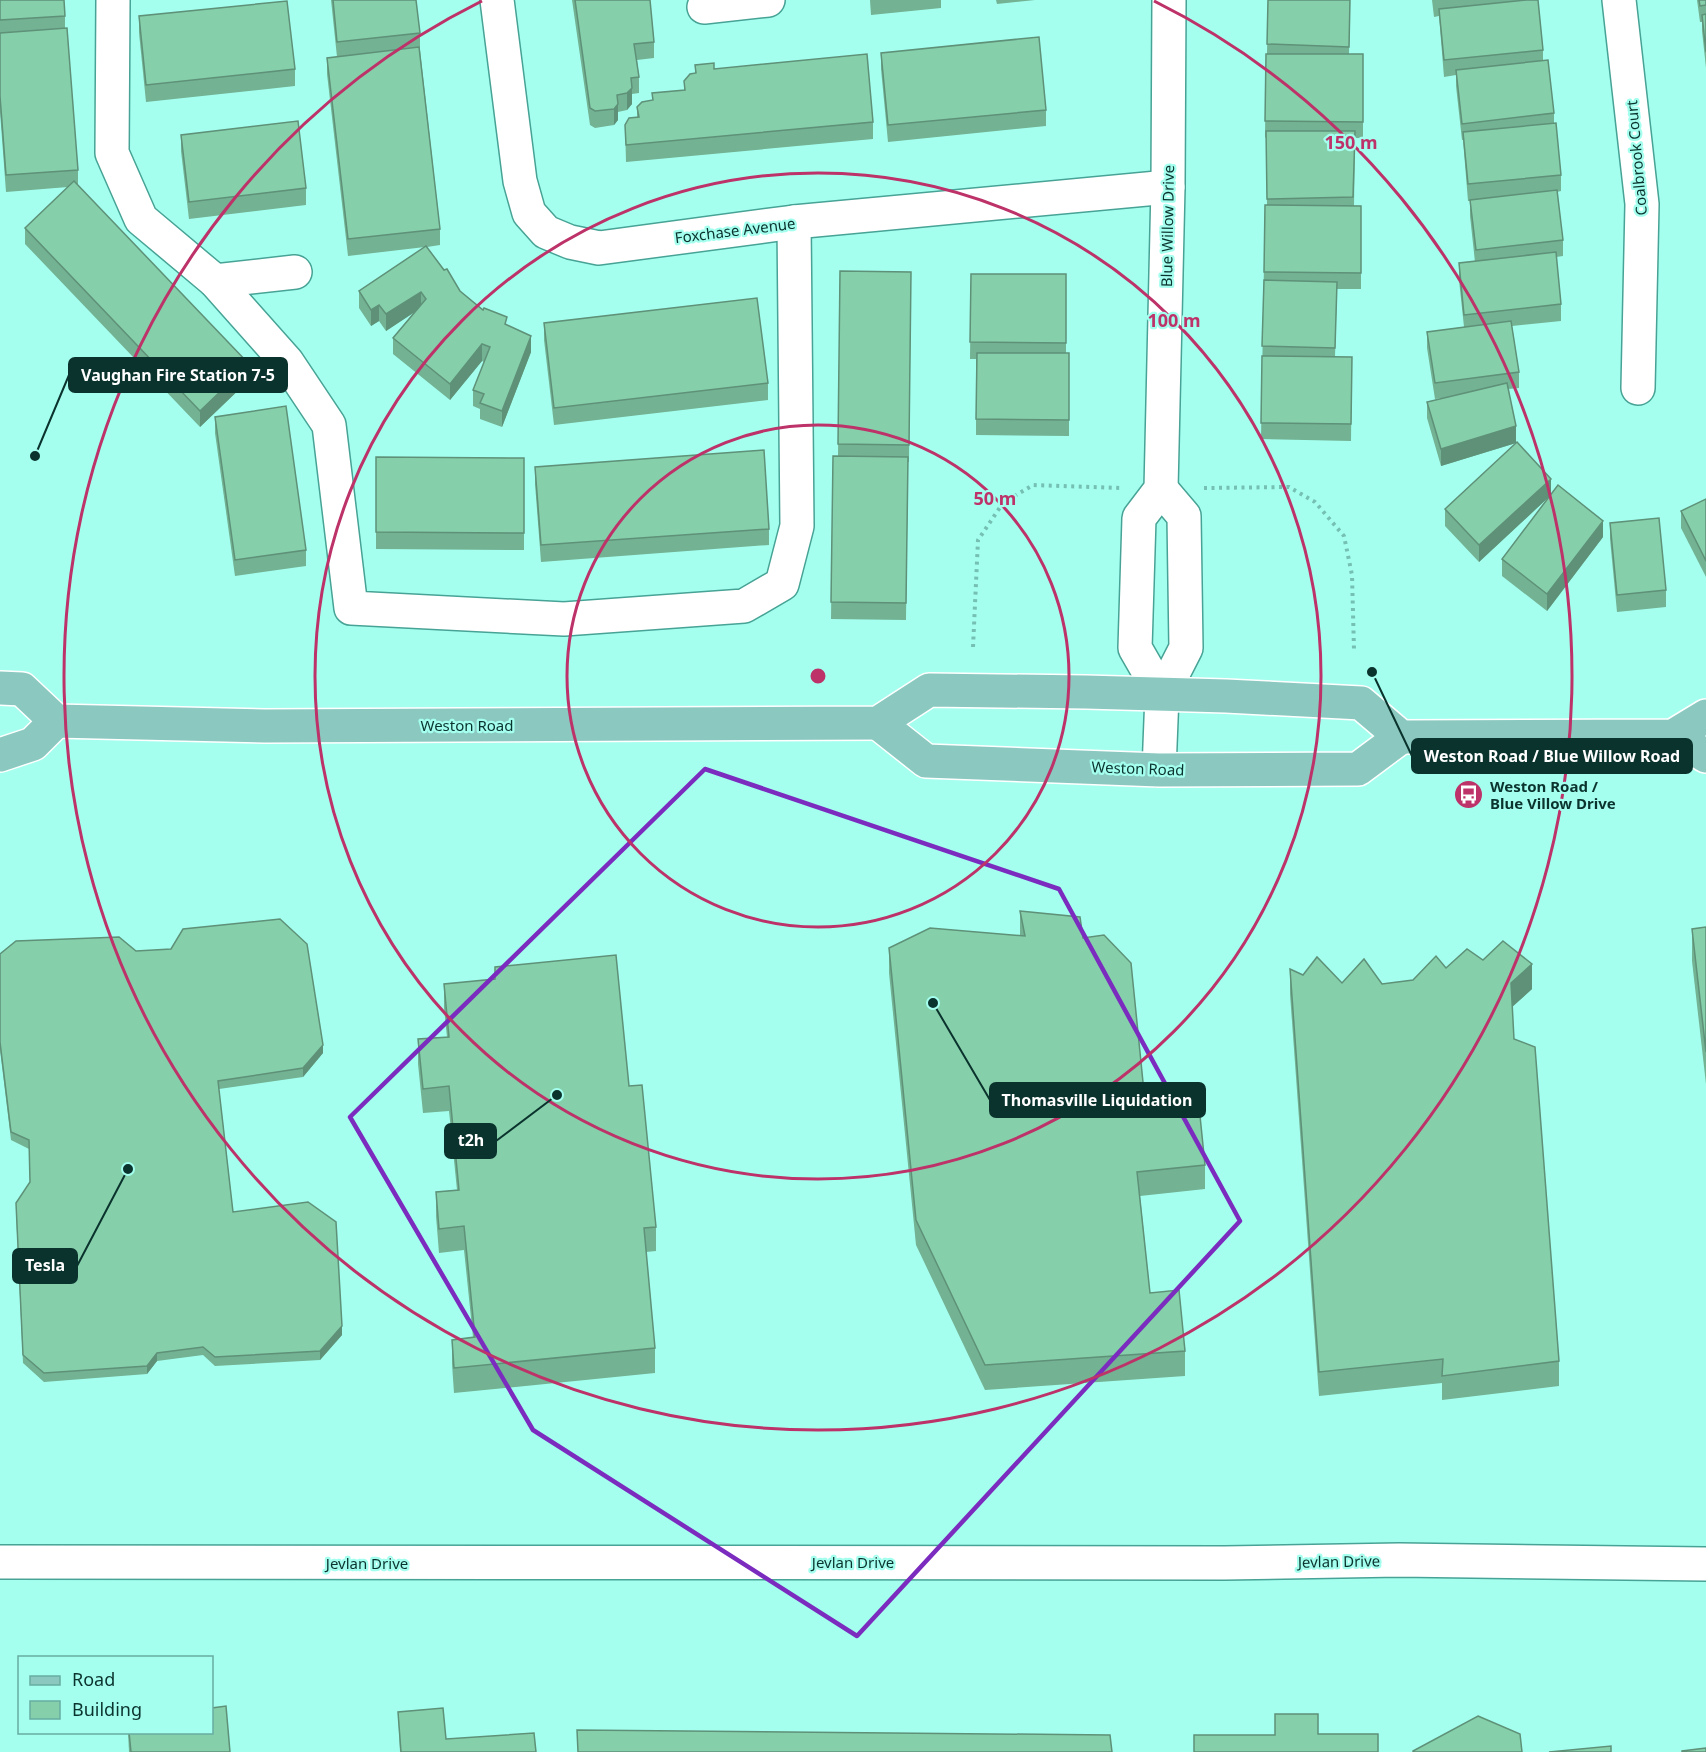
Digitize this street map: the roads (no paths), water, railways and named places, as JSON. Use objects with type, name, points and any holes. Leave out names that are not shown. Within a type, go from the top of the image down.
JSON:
[{"type":"main road","points":[[0,688],[22,689],[56,721],[33,744],[0,755]]},
{"type":"main road","points":[[878,723],[929,690],[1226,696],[1361,703],[1401,737],[1673,736],[1706,716]]},
{"type":"main road","name":"Weston Road","points":[[56,721],[265,726],[878,723],[926,760],[1159,770],[1358,769],[1401,737]]},
{"type":"main road","points":[[1673,736],[1706,756]]},
{"type":"street","points":[[117,0],[112,153],[141,219],[215,281],[287,362],[328,425],[351,608],[564,619],[744,606],[782,584],[797,526],[794,222]]},
{"type":"street","name":"Foxchase Avenue","points":[[497,0],[520,181],[529,213],[546,232],[570,242],[599,248],[794,222],[1168,187]]},
{"type":"street","points":[[704,7],[768,0]]},
{"type":"street","name":"Blue Willow Drive","points":[[1161,489],[1168,187],[1169,0]]},
{"type":"street","name":"Coalbrook Court","points":[[1619,0],[1642,204],[1638,388]]},
{"type":"street","points":[[215,281],[295,272]]},
{"type":"street","points":[[1159,770],[1162,695],[1186,648],[1184,516],[1161,489],[1139,518],[1135,648],[1162,695]]},
{"type":"street","name":"Jevlan Drive","points":[[0,1562],[1224,1563],[1410,1560],[1706,1564]]},
{"type":"place","name":"Vaughan Fire Station 7-5","points":[[35,456]]},
{"type":"place","name":"Weston Road / Blue Willow Road","points":[[1372,672]]},
{"type":"place","name":"Weston Road / Blue Villow Drive","points":[[1469,795]]},
{"type":"place","name":"Thomasville Liquidation","points":[[933,1003]]},
{"type":"place","name":"t2h","points":[[557,1095]]},
{"type":"place","name":"Tesla","points":[[128,1169]]}]
